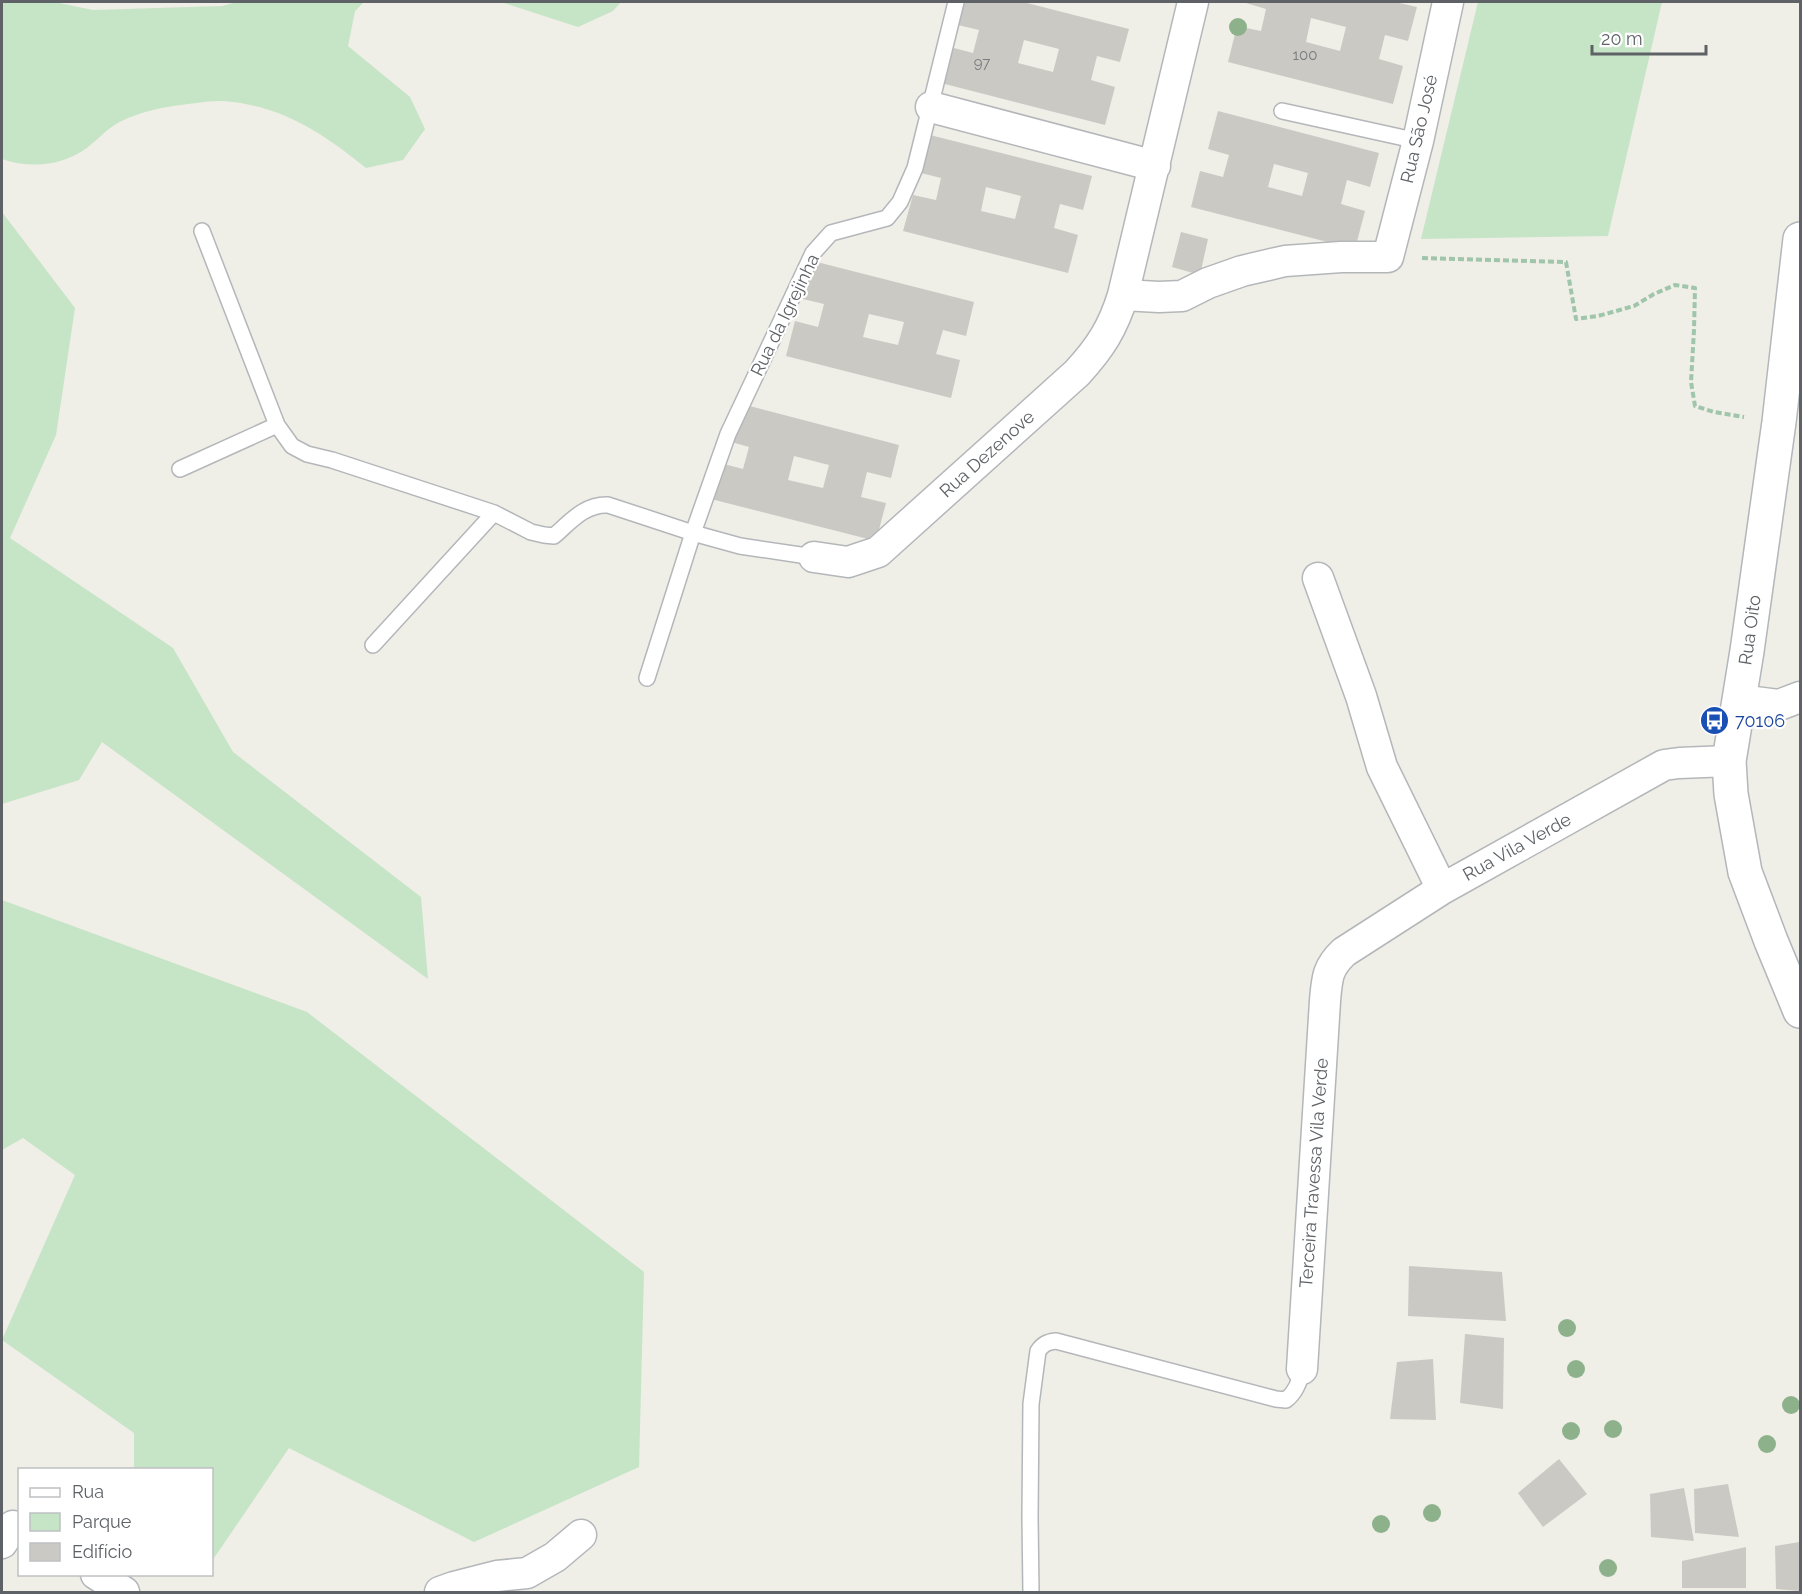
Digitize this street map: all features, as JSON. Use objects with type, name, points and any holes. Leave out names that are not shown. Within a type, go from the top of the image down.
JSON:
[{"type":"street","name":"Rua Dezenove","points":[[813,557],[848,562],[878,552],[1077,373],[1095,353],[1109,332],[1123,295],[1193,2]]},
{"type":"street","name":"Rua São José","points":[[1388,257],[1418,141],[1448,2]]},
{"type":"street","points":[[931,107],[1155,166]]},
{"type":"street","name":"Rua Oito","points":[[1800,239],[1779,422],[1729,760],[1731,794],[1746,872],[1800,1011]]},
{"type":"street","points":[[1123,295],[1182,296],[1208,283],[1242,271],[1285,261],[1341,257],[1388,257]]},
{"type":"street","points":[[1318,578],[1361,696],[1382,767],[1442,889]]},
{"type":"street","points":[[1739,700],[1779,705],[1800,697]]},
{"type":"street","name":"Rua Vila Verde","points":[[1327,978],[1333,962],[1344,952],[1442,889],[1664,765],[1729,760]]},
{"type":"street","name":"Terceira Travessa Vila Verde","points":[[1302,1369],[1327,978]]},
{"type":"street","points":[[440,1593],[497,1576],[527,1572],[555,1557],[582,1534]]},
{"type":"street","points":[[98,1576],[124,1593]]},
{"type":"lane","name":"Rua da Igrejinha","points":[[647,678],[693,533],[728,434],[813,253],[831,233],[887,218],[900,202],[915,168],[956,2]]},
{"type":"lane","points":[[1282,111],[1418,141]]},
{"type":"lane","points":[[202,231],[277,424],[292,446],[307,454],[332,460],[494,513],[531,532],[544,535],[554,536],[589,507],[608,505],[740,546],[813,557]]},
{"type":"lane","points":[[180,469],[277,424]]},
{"type":"lane","points":[[373,645],[494,513]]},
{"type":"lane","points":[[1031,1593],[1031,1404],[1038,1351],[1041,1346],[1056,1341],[1286,1400],[1291,1396],[1301,1378],[1302,1369]]},
{"type":"path","points":[[1388,257],[1566,262],[1576,319],[1598,316],[1634,306],[1675,285],[1695,288],[1691,382],[1695,406],[1714,412],[1779,422]]},
{"type":"green space","points":[[2,2],[54,2],[93,10],[222,6],[237,2],[364,2],[355,11],[348,46],[410,97],[425,129],[403,160],[366,168],[320,134],[288,117],[253,105],[211,101],[166,107],[134,116],[119,122],[78,153],[57,162],[35,165],[2,159]]},
{"type":"green space","points":[[501,2],[621,2],[613,11],[578,27]]},
{"type":"green space","points":[[1478,2],[1662,2],[1608,236],[1421,239]]},
{"type":"green space","points":[[2,212],[75,308],[56,435],[10,538],[173,648],[233,752],[421,897],[428,979],[102,742],[79,780],[2,804]]},
{"type":"green space","points":[[2,900],[307,1012],[644,1272],[639,1467],[474,1542],[289,1448],[213,1560],[213,1468],[134,1468],[134,1433],[2,1340],[75,1175],[23,1138],[2,1150]]},
{"type":"building","points":[[964,2],[1023,2],[1129,29],[1120,62],[1097,56],[1091,80],[1115,87],[1105,125],[941,83],[950,47],[973,53],[979,30],[958,25]],"holes":[[[1024,40],[1059,49],[1053,72],[1018,63]]]},
{"type":"building","points":[[1395,2],[1417,7],[1408,41],[1385,35],[1379,59],[1403,66],[1393,104],[1228,62],[1237,26],[1261,31],[1266,9],[1246,3]],"holes":[[[1311,18],[1346,27],[1340,51],[1306,42]]]},
{"type":"building","points":[[1218,111],[1379,153],[1370,187],[1347,180],[1341,204],[1365,211],[1355,249],[1191,207],[1200,171],[1223,177],[1229,155],[1208,149]],"holes":[[[1274,164],[1308,173],[1302,196],[1268,187]]]},
{"type":"building","points":[[930,135],[1092,176],[1083,210],[1060,204],[1054,228],[1078,235],[1068,273],[903,231],[913,195],[936,200],[941,178],[921,173]],"holes":[[[986,187],[1021,196],[1015,219],[981,211]]]},
{"type":"building","points":[[1181,232],[1208,239],[1200,275],[1172,267]]},
{"type":"building","points":[[813,261],[974,302],[966,336],[943,330],[936,354],[960,360],[951,398],[786,356],[795,321],[818,327],[824,304],[803,299]],"holes":[[[869,314],[904,322],[898,345],[863,337]]]},
{"type":"building","points":[[738,403],[899,445],[891,478],[867,472],[861,497],[886,503],[876,541],[711,499],[720,463],[743,469],[749,447],[728,441]],"holes":[[[794,456],[829,465],[823,488],[788,480]]]},
{"type":"building","points":[[1409,1266],[1502,1272],[1506,1321],[1408,1316]]},
{"type":"building","points":[[1465,1334],[1504,1338],[1503,1409],[1460,1403]]},
{"type":"building","points":[[1433,1359],[1436,1420],[1390,1419],[1397,1362]]},
{"type":"building","points":[[1559,1459],[1587,1494],[1543,1527],[1518,1493]]},
{"type":"building","points":[[1728,1484],[1739,1537],[1695,1533],[1694,1489]]},
{"type":"building","points":[[1684,1488],[1694,1541],[1651,1537],[1650,1494]]},
{"type":"building","points":[[1800,1542],[1800,1591],[1776,1589],[1775,1546]]},
{"type":"building","points":[[1746,1547],[1746,1588],[1682,1588],[1682,1561]]},
{"type":"place","name":"70106","points":[[1714,721]]}]
